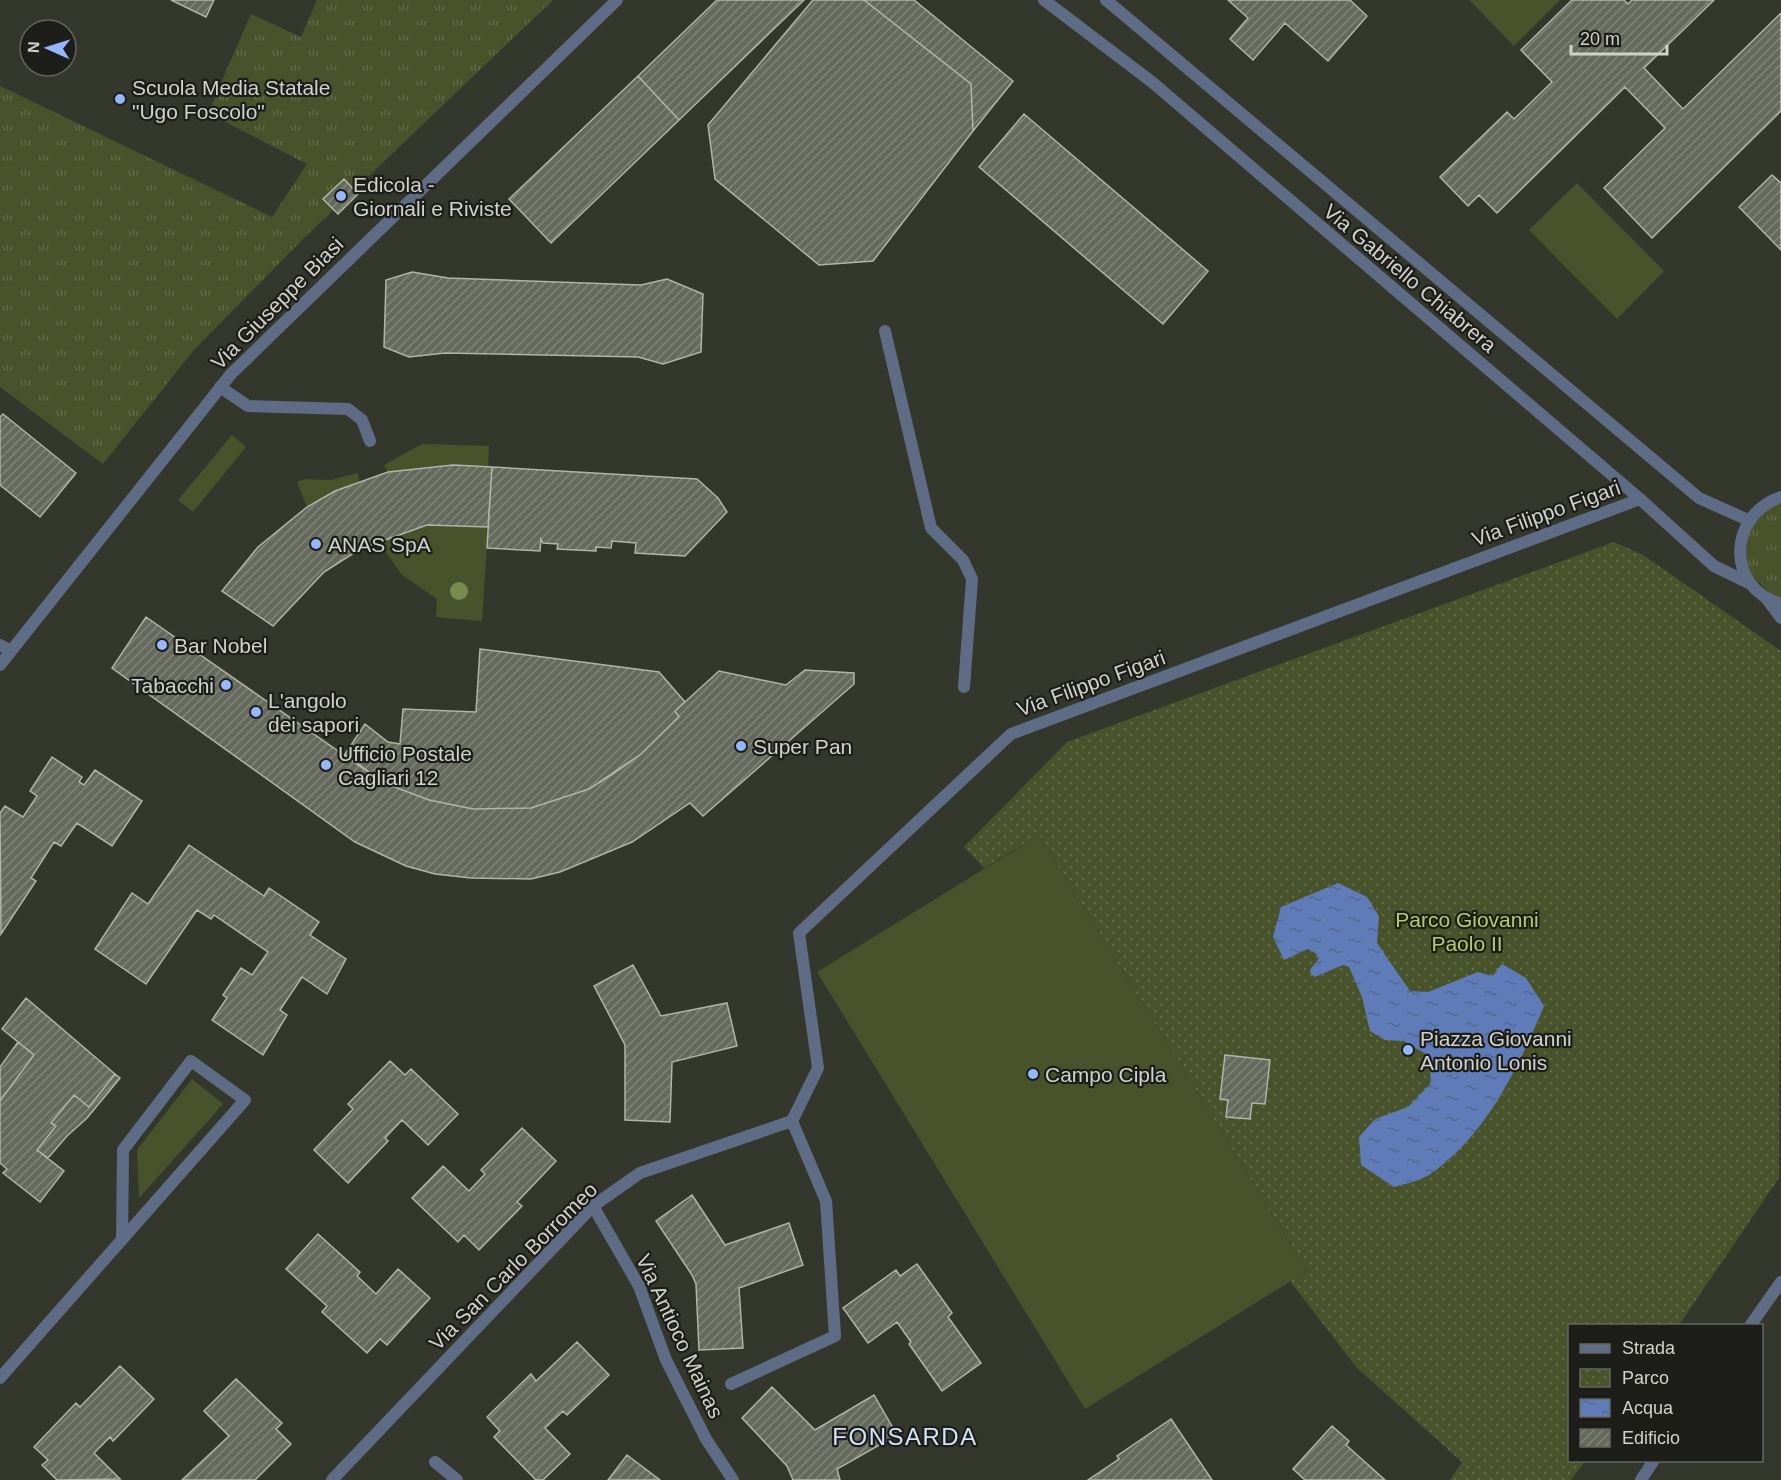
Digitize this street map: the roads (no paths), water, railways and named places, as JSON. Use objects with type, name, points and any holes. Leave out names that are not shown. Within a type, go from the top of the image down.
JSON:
[{"type":"street","name":"Via Giuseppe Biasi","points":[[0,665],[6,648],[231,374],[617,0]]},
{"type":"street","name":"Via Gabriello Chiabrera","points":[[1044,0],[1152,82],[1640,499],[1714,566],[1751,584]]},
{"type":"street","name":"Via Gabriello Chiabrera","points":[[1106,0],[1699,498],[1748,520]]},
{"type":"street","points":[[885,331],[931,528],[963,560],[972,579],[964,687]]},
{"type":"street","points":[[220,387],[248,406],[348,409],[362,420],[370,441]]},
{"type":"street","points":[[1781,497],[1762,505],[1748,520],[1741,537],[1740,556],[1751,584],[1765,597],[1781,618]]},
{"type":"street","name":"Via Filippo Figari","points":[[792,1121],[818,1068],[799,933],[1011,734],[1640,499]]},
{"type":"street","points":[[1765,597],[1781,604]]},
{"type":"street","points":[[0,1378],[245,1101],[191,1062],[123,1150],[122,1240]]},
{"type":"street","name":"Via San Carlo Borromeo","points":[[332,1480],[593,1206],[640,1173],[792,1121]]},
{"type":"street","name":"Via Antioco Mainas","points":[[730,1384],[835,1336],[826,1201],[792,1121]]},
{"type":"street","name":"Via Antioco Mainas","points":[[593,1206],[639,1286],[666,1359],[706,1439],[733,1480]]},
{"type":"street","points":[[1751,1324],[1781,1282]]},
{"type":"street","points":[[435,1462],[457,1480]]},
{"type":"street","points":[[1641,1480],[1653,1462]]},
{"type":"water","points":[[1338,883],[1367,897],[1379,916],[1377,943],[1410,991],[1428,992],[1478,972],[1492,976],[1502,964],[1526,978],[1544,1006],[1511,1076],[1484,1121],[1449,1159],[1429,1175],[1394,1187],[1361,1165],[1359,1137],[1375,1119],[1408,1107],[1431,1083],[1429,1056],[1404,1041],[1385,1040],[1370,1031],[1362,997],[1349,967],[1343,965],[1315,977],[1310,970],[1319,958],[1314,952],[1308,949],[1284,960],[1273,937],[1281,907]]},
{"type":"place","name":"Scuola Media Statale \"Ugo Foscolo\"","points":[[120,99]]},
{"type":"place","name":"Edicola - Giornali e Riviste","points":[[341,196]]},
{"type":"place","name":"ANAS SpA","points":[[316,544]]},
{"type":"place","name":"Bar Nobel","points":[[162,645]]},
{"type":"place","name":"Tabacchi","points":[[226,685]]},
{"type":"place","name":"L'angolo dei sapori","points":[[256,712]]},
{"type":"place","name":"Super Pan","points":[[741,746]]},
{"type":"place","name":"Ufficio Postale Cagliari 12","points":[[326,765]]},
{"type":"place","name":"Piazza Giovanni Antonio Lonis","points":[[1408,1050]]},
{"type":"place","name":"Campo Cipla","points":[[1033,1074]]},
{"type":"district","name":"FONSARDA","points":[[905,1436]]},
{"type":"park label","name":"Parco Giovanni Paolo II","points":[[1467,931]]}]
